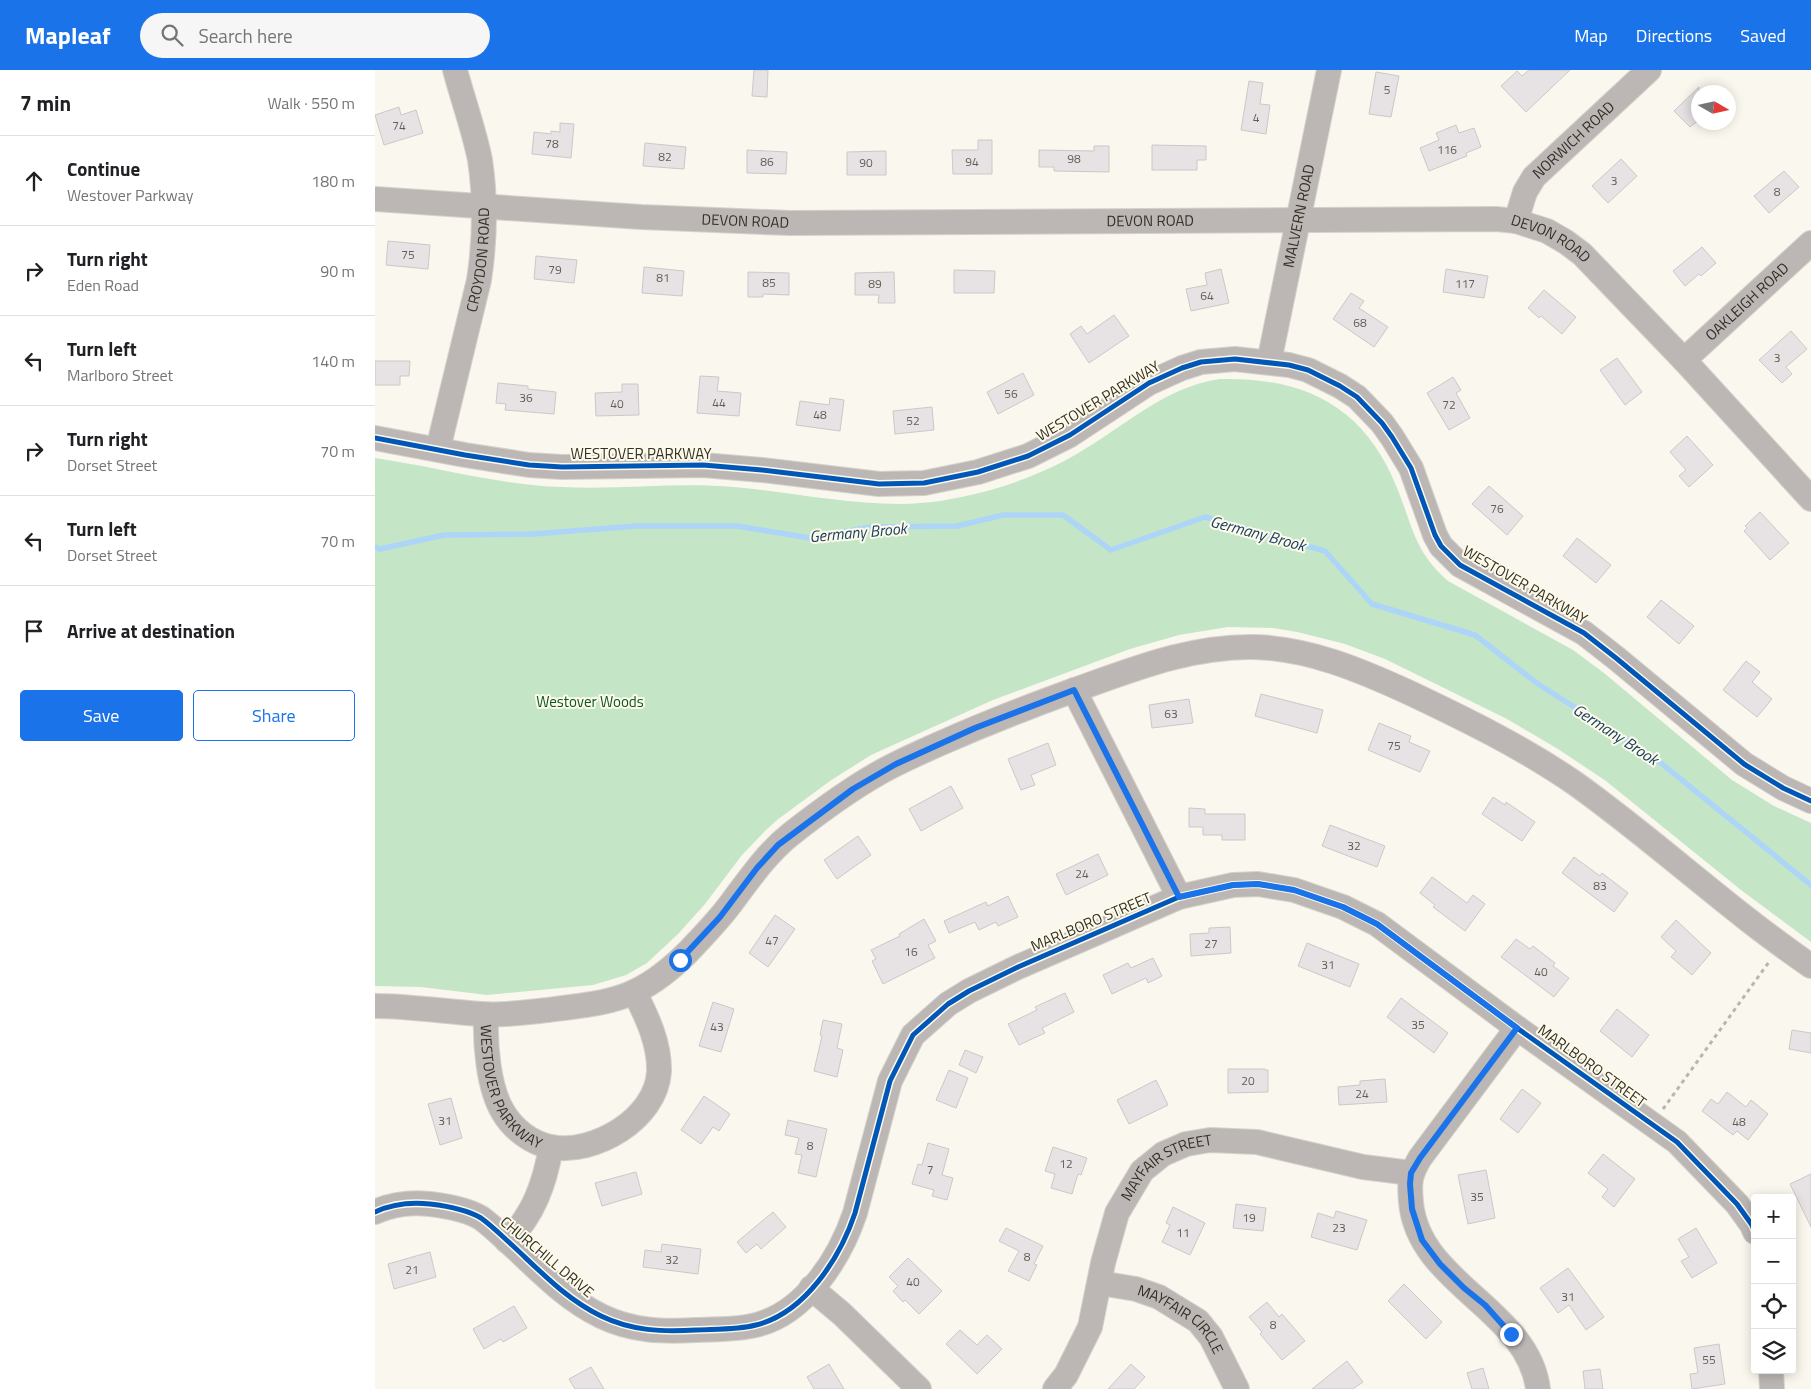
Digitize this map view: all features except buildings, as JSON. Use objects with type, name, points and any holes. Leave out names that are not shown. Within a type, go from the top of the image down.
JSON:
[{"type":"street","name":"CROYDON ROAD","points":[[438,450],[479,280],[483,254],[484,206],[479,159],[455,70]]},
{"type":"street","name":"MALVERN ROAD","points":[[1269,362],[1329,70]]},
{"type":"street","name":"NORWICH ROAD","points":[[1516,221],[1525,192],[1534,178],[1649,70]]},
{"type":"street","name":"DEVON ROAD","points":[[375,199],[641,217],[790,223],[1299,221],[1473,218],[1516,221],[1547,231],[1567,242],[1582,254],[1684,360],[1811,499]]},
{"type":"street","name":"OAKLEIGH ROAD","points":[[1684,360],[1811,243]]},
{"type":"street","name":"WESTOVER PARKWAY","points":[[375,438],[490,459],[563,467],[703,466],[762,470],[866,483],[924,483],[978,472],[1028,456],[1071,435],[1149,383],[1182,368],[1201,362],[1218,360],[1269,362],[1308,370],[1326,377],[1357,397],[1387,430],[1411,468],[1435,535],[1441,546],[1460,565],[1583,633],[1744,764],[1783,788],[1811,801]]},
{"type":"street","name":"WESTOVER PARKWAY","points":[[375,1006],[419,1007],[487,1015],[596,1004],[635,993],[659,979],[692,947],[720,917],[757,868],[778,845],[853,789],[896,764],[975,728],[1074,690],[1158,661],[1191,653],[1229,648],[1271,648],[1293,651],[1358,670],[1451,712],[1498,736],[1572,781],[1729,906],[1811,966]]},
{"type":"street","points":[[1074,690],[1179,897]]},
{"type":"street","name":"MARLBORO STREET","points":[[811,1288],[828,1269],[848,1234],[890,1081],[913,1035],[948,1004],[969,991],[1018,967],[1179,897],[1233,885],[1258,884],[1294,890],[1343,907],[1377,924],[1517,1028],[1677,1142],[1737,1204],[1751,1223]]},
{"type":"street","name":"WESTOVER PARKWAY","points":[[487,1015],[488,1054],[497,1099],[503,1111],[520,1131],[530,1139],[551,1147],[578,1146],[607,1137],[622,1129],[636,1118],[653,1096],[659,1073],[656,1044],[647,1017],[635,993]]},
{"type":"street","points":[[1517,1028],[1425,1150],[1411,1173],[1410,1184],[1412,1209],[1422,1240],[1440,1264],[1464,1288],[1485,1305],[1511,1334],[1529,1358],[1539,1389]]},
{"type":"street","name":"MAYFAIR STREET","points":[[1055,1389],[1066,1375],[1090,1327],[1103,1263],[1117,1213],[1142,1171],[1163,1154],[1186,1144],[1209,1140],[1257,1142],[1363,1168],[1411,1173]]},
{"type":"street","name":"WESTOVER PARKWAY","points":[[507,1241],[525,1221],[533,1207],[543,1180],[551,1147]]},
{"type":"street","name":"CHURCHILL DRIVE","points":[[375,1212],[400,1204],[421,1203],[443,1205],[463,1210],[479,1218],[579,1304],[623,1326],[645,1331],[665,1332],[755,1325],[774,1319],[786,1311],[811,1288]]},
{"type":"street","name":"MAYFAIR CIRCLE","points":[[1100,1283],[1136,1289],[1159,1297],[1198,1321],[1211,1337],[1237,1389]]},
{"type":"street","points":[[811,1288],[842,1314],[919,1389]]},
{"type":"street","points":[[1771,1374],[1773,1389]]},
{"type":"path","points":[[1652,1124],[1781,945]]},
{"type":"green space","name":"Westover Woods","points":[[1220,379],[1251,380],[1279,384],[1305,391],[1328,402],[1349,417],[1368,437],[1384,460],[1421,549],[1448,581],[1573,650],[1604,673],[1732,780],[1774,806],[1811,823],[1811,942],[1741,890],[1606,781],[1558,749],[1507,719],[1385,659],[1345,644],[1273,628],[1228,627],[1179,635],[1130,649],[993,700],[871,755],[830,781],[777,820],[742,855],[705,904],[678,934],[647,963],[626,975],[593,985],[487,995],[421,987],[375,986],[375,458],[538,486],[605,488],[712,486],[755,489],[858,502],[921,503],[973,495],[1033,475],[1057,465],[1080,452],[1164,398],[1200,383]]},
{"type":"waterway","name":"Germany Brook","points":[[375,547],[380,549],[444,535],[533,534],[636,526],[737,526],[810,538],[871,527],[957,526],[1003,515],[1063,515],[1111,550],[1205,517],[1325,551],[1372,604],[1475,635],[1538,684],[1656,759],[1811,885]]},
{"type":"cycle path","points":[[375,438],[529,465],[562,467],[703,465],[879,484],[924,483],[978,472],[1028,456],[1070,435],[1149,383],[1182,368],[1201,362],[1235,359],[1289,365],[1308,370],[1340,386],[1357,397],[1382,423],[1411,468],[1435,535],[1441,546],[1460,565],[1584,633],[1744,764],[1783,788],[1811,801]]},
{"type":"cycle path","points":[[375,1212],[395,1205],[423,1203],[469,1212],[481,1218],[554,1284],[576,1301],[601,1316],[624,1325],[636,1328],[683,1331],[749,1327],[774,1319],[790,1309],[805,1296],[830,1265],[840,1248],[855,1213],[890,1081],[913,1035],[948,1004],[969,991],[1018,967],[1179,897],[1233,885],[1258,884],[1294,890],[1343,907],[1377,924],[1517,1028],[1677,1142],[1737,1204],[1751,1224]]},
{"type":"route","points":[[680,960],[720,917],[757,868],[778,845],[853,789],[880,772],[975,728],[1074,690],[1179,897],[1233,885],[1258,884],[1294,890],[1343,907],[1377,924],[1517,1028],[1420,1158],[1411,1173],[1410,1184],[1412,1209],[1422,1240],[1440,1264],[1464,1288],[1485,1305],[1511,1334]]}]
